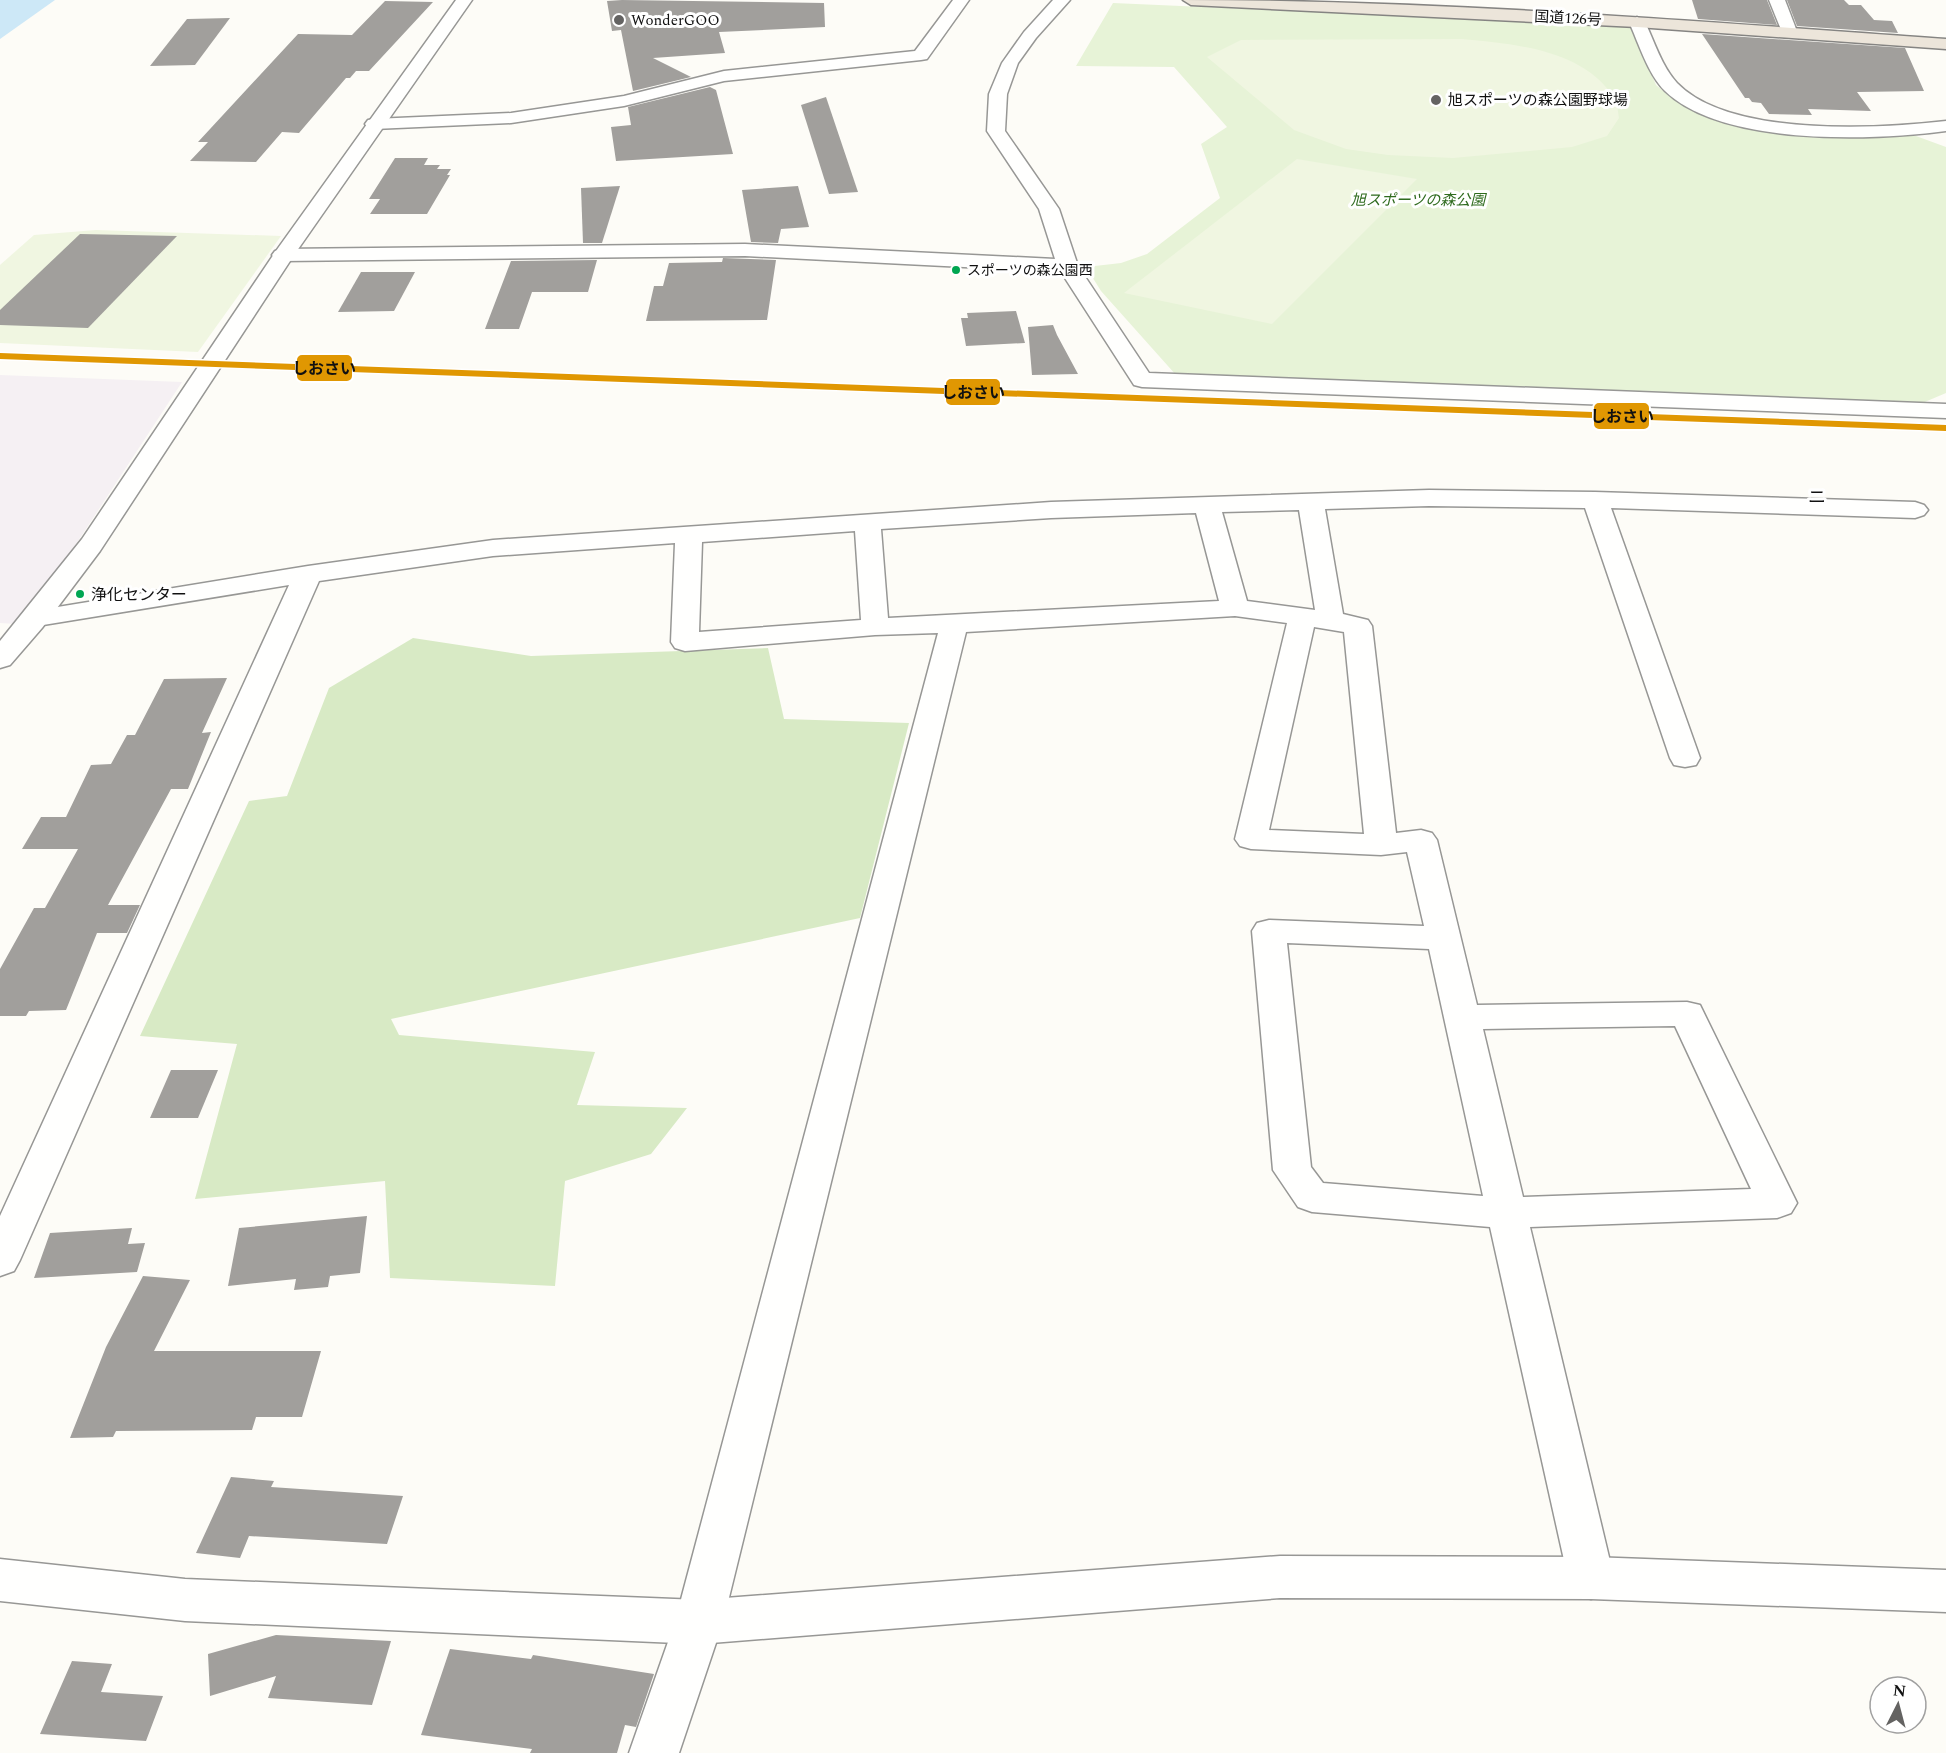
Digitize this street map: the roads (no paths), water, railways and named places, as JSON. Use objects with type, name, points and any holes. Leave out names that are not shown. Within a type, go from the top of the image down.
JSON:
[{"type":"highway","name":"国道126号","points":[[1191,0],[1637,22],[1946,44]]},
{"type":"street","points":[[0,659],[37,618],[115,510],[282,255],[464,0]]},
{"type":"street","points":[[374,124],[511,118],[624,100],[724,76],[916,56],[921,54],[961,0]]},
{"type":"street","points":[[1062,0],[1030,35],[1010,63],[998,94],[996,131],[1049,209],[1068,266],[1142,380],[1946,411]]},
{"type":"street","points":[[1777,0],[1790,34]]},
{"type":"street","points":[[1637,22],[1671,87],[1689,100],[1718,113],[1764,124],[1811,130],[1886,133],[1946,126]]},
{"type":"street","points":[[282,255],[745,250],[1068,266]]},
{"type":"street","points":[[37,618],[308,574],[493,548],[1051,510],[1430,498],[1595,500],[1915,510]]},
{"type":"street","points":[[1595,500],[1685,758]]},
{"type":"street","points":[[1311,502],[1316,619],[1251,839],[1381,845],[1421,840],[1591,1578]]},
{"type":"street","points":[[1207,505],[1235,608]]},
{"type":"street","points":[[868,524],[875,627]]},
{"type":"street","points":[[689,535],[685,642],[875,627],[1235,608],[1358,626],[1381,845]]},
{"type":"street","points":[[0,1260],[308,574]]},
{"type":"street","points":[[654,1753],[699,1622],[954,624]]},
{"type":"street","points":[[1444,938],[1269,931],[1292,1170],[1312,1197],[1506,1213],[1777,1203],[1687,1014],[1462,1017]]},
{"type":"street","points":[[0,1580],[185,1599],[699,1622],[1280,1577],[1591,1578],[1946,1591]]},
{"type":"water","points":[[0,0],[55,0],[0,39]]},
{"type":"place","name":"WonderGOO","points":[[619,20]]},
{"type":"place","name":"旭スポーツの森公園野球場","points":[[1436,100]]},
{"type":"place","name":"スポーツの森公園西","points":[[956,270]]},
{"type":"place","name":"浄化センター","points":[[80,594]]},
{"type":"district","name":"ニ","points":[[1817,497]]},
{"type":"park label","name":"旭スポーツの森公園","points":[[1418,200]]}]
